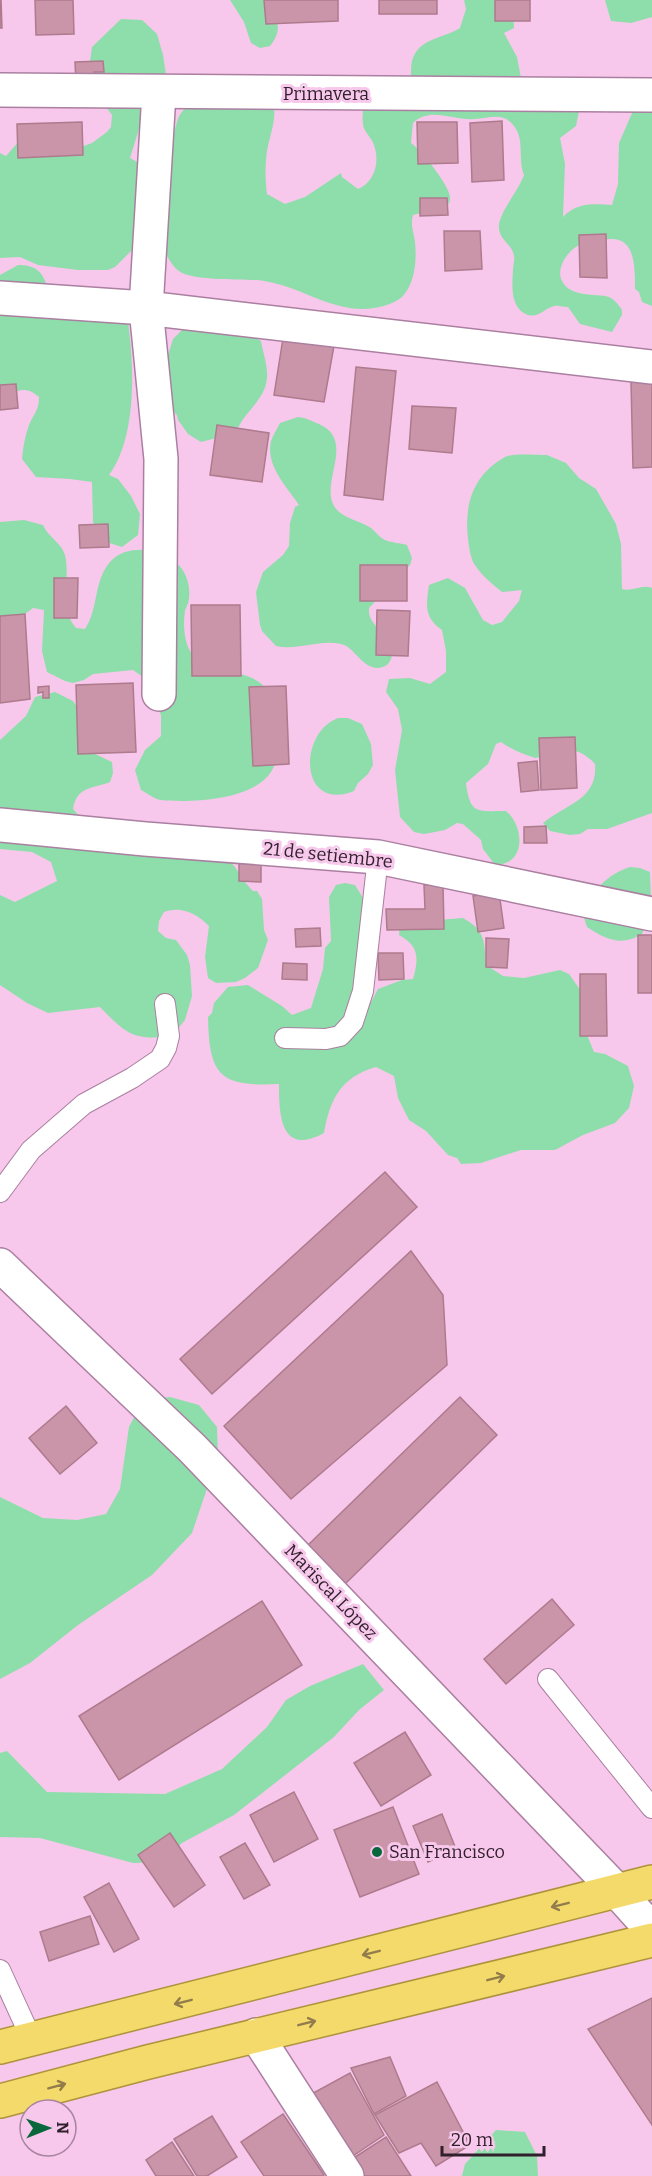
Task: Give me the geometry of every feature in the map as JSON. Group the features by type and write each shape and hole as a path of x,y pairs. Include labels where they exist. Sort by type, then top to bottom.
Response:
{"highway":[{"path":"0,2047 652,1882"},
{"path":"0,2102 256,2035 652,1940"}],"street":[{"name":"Primavera","path":"0,90 652,95"},
{"path":"159,93 146,308 161,459 159,694"},
{"path":"0,298 146,308 652,367"},
{"name":"21 de setiembre","path":"0,825 378,857 652,914"},
{"name":"Mariscal López","path":"0,1265 192,1448 652,1930"},
{"path":"256,2035 347,2176"}],"lane":[{"path":"285,1038 326,1039 340,1036 353,1022 363,991 378,857"},
{"path":"0,1192 31,1150 84,1104 132,1078 160,1059 166,1048 168,1036 165,1004"},
{"path":"548,1679 652,1808"},
{"path":"0,1970 32,2040"}],"green space":[{"path":"230,0 267,0 278,23 277,34 270,46 260,48 251,43 244,22"},
{"path":"464,0 513,0 514,28 504,33 517,57 521,78 580,106 576,126 560,138 565,164 563,217 580,206 612,205 618,184 619,143 636,104 652,99 652,306 642,302 639,292 635,289 631,252 626,245 612,239 577,246 564,259 560,276 571,290 609,297 616,302 622,310 622,315 612,332 580,324 568,307 554,306 532,316 522,312 513,296 513,252 500,234 499,224 503,212 524,175 516,129 512,123 497,117 467,119 427,115 413,123 411,143 441,178 450,200 446,207 413,215 412,226 416,249 414,271 406,292 394,302 373,308 350,308 277,284 255,280 196,277 174,267 164,248 169,169 178,119 190,104 272,96 274,118 266,157 267,194 285,204 305,197 341,173 342,177 358,189 369,182 376,165 374,145 363,127 365,101 410,81 412,61 416,51 427,42 460,28 466,9"},
{"path":"605,0 652,0 652,17 631,23 611,21"},
{"path":"121,19 142,20 157,34 166,75 139,129 130,158 139,163 133,249 115,267 108,270 78,270 38,265 20,257 0,258 0,153 6,156 20,140 81,147 92,143 107,132 111,127 112,115 106,107 89,68 92,47"},
{"path":"18,265 29,266 37,270 43,276 47,286 126,309 132,371 130,417 119,458 109,475 118,479 131,496 140,514 138,535 122,547 103,541 93,522 92,482 36,477 22,459 26,433 37,409 39,397 28,391 10,393 0,389 0,275"},
{"path":"187,325 252,336 261,341 267,369 266,384 262,395 237,429 226,435 201,442 188,434 171,409 165,365 173,339"},
{"path":"298,417 319,424 329,431 335,440 331,494 336,509 344,516 371,528 385,540 407,545 412,558 410,565 369,608 370,617 391,649 390,661 383,667 368,665 341,644 276,646 262,631 256,592 263,572 283,555 289,546 290,523 295,507 299,505 274,467 271,459 271,441 280,423"},
{"path":"547,455 566,463 579,478 596,489 616,524 621,544 622,589 652,588 652,813 607,829 588,829 580,834 570,835 550,831 543,823 586,793 595,776 595,764 587,757 573,751 535,758 501,742 496,744 488,764 466,783 473,806 482,811 506,811 517,826 519,844 517,852 512,859 495,865 483,849 481,840 463,824 457,823 445,830 424,834 414,832 400,817 395,770 402,730 398,709 386,692 389,679 410,678 430,684 446,672 446,651 442,630 429,616 427,599 429,585 448,578 465,588 483,620 492,625 502,622 519,601 522,590 502,592 482,574 473,562 467,526 470,502 485,472 505,457"},
{"path":"24,520 43,525 63,550 66,564 66,602 76,628 85,629 101,578 110,562 118,555 132,550 156,552 172,559 184,571 189,588 189,600 185,611 184,626 190,651 206,665 252,678 268,692 277,754 271,772 262,781 251,789 221,798 174,801 153,797 141,790 135,770 145,750 161,736 161,715 143,677 133,670 93,674 73,683 47,672 42,651 44,610 33,608 0,642 0,522"},
{"path":"55,692 73,701 85,719 93,753 112,762 113,773 110,782 82,792 73,809 93,831 226,858 249,887 257,891 262,899 264,930 268,940 258,968 236,982 216,983 208,978 205,957 209,926 199,917 182,910 164,912 159,921 158,931 166,938 176,940 187,955 192,996 185,1020 172,1036 139,1036 117,1024 100,1007 48,1013 27,1003 0,985 0,895 15,902 57,881 51,862 32,852 0,849 0,740 26,716 35,697"},
{"path":"338,718 348,718 362,724 371,744 373,765 354,791 336,795 323,791 314,782 310,768 311,753 316,739 325,726"},
{"path":"630,867 650,872 652,927 644,929 642,934 634,938 613,940 587,927 582,911 591,896 607,879"},
{"path":"345,883 355,885 363,898 377,912 351,999 368,1008 378,989 402,980 413,979 416,953 406,939 399,935 400,923 463,918 480,932 485,949 486,965 503,976 524,978 560,970 569,974 581,991 585,1030 594,1052 605,1054 628,1066 634,1086 629,1108 615,1123 583,1135 555,1150 521,1150 481,1163 461,1164 457,1158 448,1155 426,1131 409,1120 398,1098 394,1076 376,1067 354,1077 339,1091 330,1110 324,1133 309,1139 298,1140 290,1136 282,1119 279,1084 243,1083 231,1080 215,1065 211,1053 208,1017 212,1013 214,1003 228,987 248,985 282,1006 292,1015 311,1008 323,969 325,948 331,941 329,897 336,885"},
{"path":"170,1397 199,1405 217,1427 218,1456 192,1533 152,1575 78,1625 30,1663 0,1679 0,1497 43,1518 77,1520 106,1514 120,1489 129,1427 143,1400"},
{"path":"363,1664 384,1690 359,1710 334,1737 234,1815 182,1843 160,1862 133,1863 40,1838 0,1837 0,1753 7,1751 47,1792 165,1794 222,1769 267,1727 286,1700 310,1686"},
{"path":"496,2130 525,2132 537,2156 538,2176 462,2176 465,2164"}],"building":[{"path":"1,0 2,28 0,28"},
{"path":"35,0 73,0 74,34 36,35"},
{"path":"264,0 338,0 338,21 266,24"},
{"path":"379,0 437,0 437,14 379,14"},
{"path":"495,0 530,0 530,21 495,21"},
{"path":"103,61 104,72 94,72 93,83 76,84 75,62"},
{"path":"502,121 504,180 472,182 470,123"},
{"path":"82,122 83,155 18,158 17,124"},
{"path":"417,122 457,122 458,163 418,164"},
{"path":"420,198 447,198 448,215 420,216"},
{"path":"444,231 480,231 482,269 445,271"},
{"path":"606,234 607,278 580,277 579,235"},
{"path":"284,332 335,340 324,402 274,395"},
{"path":"356,367 396,371 383,500 344,495"},
{"path":"631,382 652,382 652,467 633,468"},
{"path":"16,384 18,408 0,410 0,385"},
{"path":"412,406 456,408 452,453 409,449"},
{"path":"217,425 269,433 262,482 210,475"},
{"path":"108,524 109,547 80,548 79,525"},
{"path":"360,565 407,565 407,601 360,601"},
{"path":"54,578 78,578 77,618 54,618"},
{"path":"191,605 240,605 241,676 192,676"},
{"path":"377,610 410,611 408,656 376,655"},
{"path":"25,614 30,699 0,703 0,616"},
{"path":"133,683 136,752 78,754 76,685"},
{"path":"49,686 49,698 43,698 43,692 38,693 38,687"},
{"path":"286,686 289,764 253,766 249,687"},
{"path":"575,737 577,788 541,790 539,738"},
{"path":"537,761 539,790 521,792 518,763"},
{"path":"546,826 547,843 524,843 524,827"},
{"path":"239,860 261,861 261,882 239,881"},
{"path":"443,884 444,929 387,930 386,909 425,909 424,885"},
{"path":"499,892 504,928 478,932 473,896"},
{"path":"320,928 321,946 296,947 295,929"},
{"path":"638,935 652,935 652,993 638,993"},
{"path":"486,938 509,939 507,968 486,967"},
{"path":"378,953 403,953 404,979 379,980"},
{"path":"283,963 307,964 307,980 282,979"},
{"path":"580,974 606,974 607,1036 580,1036"},
{"path":"385,1172 417,1207 212,1394 180,1359"},
{"path":"411,1251 443,1295 447,1365 291,1499 224,1426"},
{"path":"460,1397 497,1435 343,1586 305,1548"},
{"path":"66,1406 97,1443 60,1474 29,1438"},
{"path":"552,1599 574,1625 506,1684 484,1659"},
{"path":"262,1601 302,1665 119,1780 79,1716"},
{"path":"405,1732 431,1775 381,1806 354,1763"},
{"path":"294,1792 318,1839 274,1862 250,1815"},
{"name":"San Francisco","path":"393,1807 419,1874 360,1897 334,1830"},
{"path":"442,1814 456,1849 428,1862 413,1826"},
{"path":"170,1833 205,1885 174,1907 138,1855"},
{"path":"245,1843 270,1885 244,1899 220,1857"},
{"path":"109,1883 139,1939 114,1952 84,1897"},
{"path":"90,1916 99,1944 49,1961 40,1932"},
{"path":"652,1998 652,2125 588,2029"},
{"path":"390,2057 406,2096 374,2114 351,2068"},
{"path":"350,2073 384,2135 347,2160 306,2097"},
{"path":"437,2082 470,2145 436,2166 421,2143 399,2153 375,2115"},
{"path":"283,2114 323,2176 264,2176 241,2142"},
{"path":"212,2116 237,2157 207,2176 197,2176 174,2139"},
{"path":"386,2137 411,2176 359,2176 349,2161"},
{"path":"172,2142 194,2176 156,2176 146,2160"}],"place":[{"name":"San Francisco","path":"377,1852"}]}
